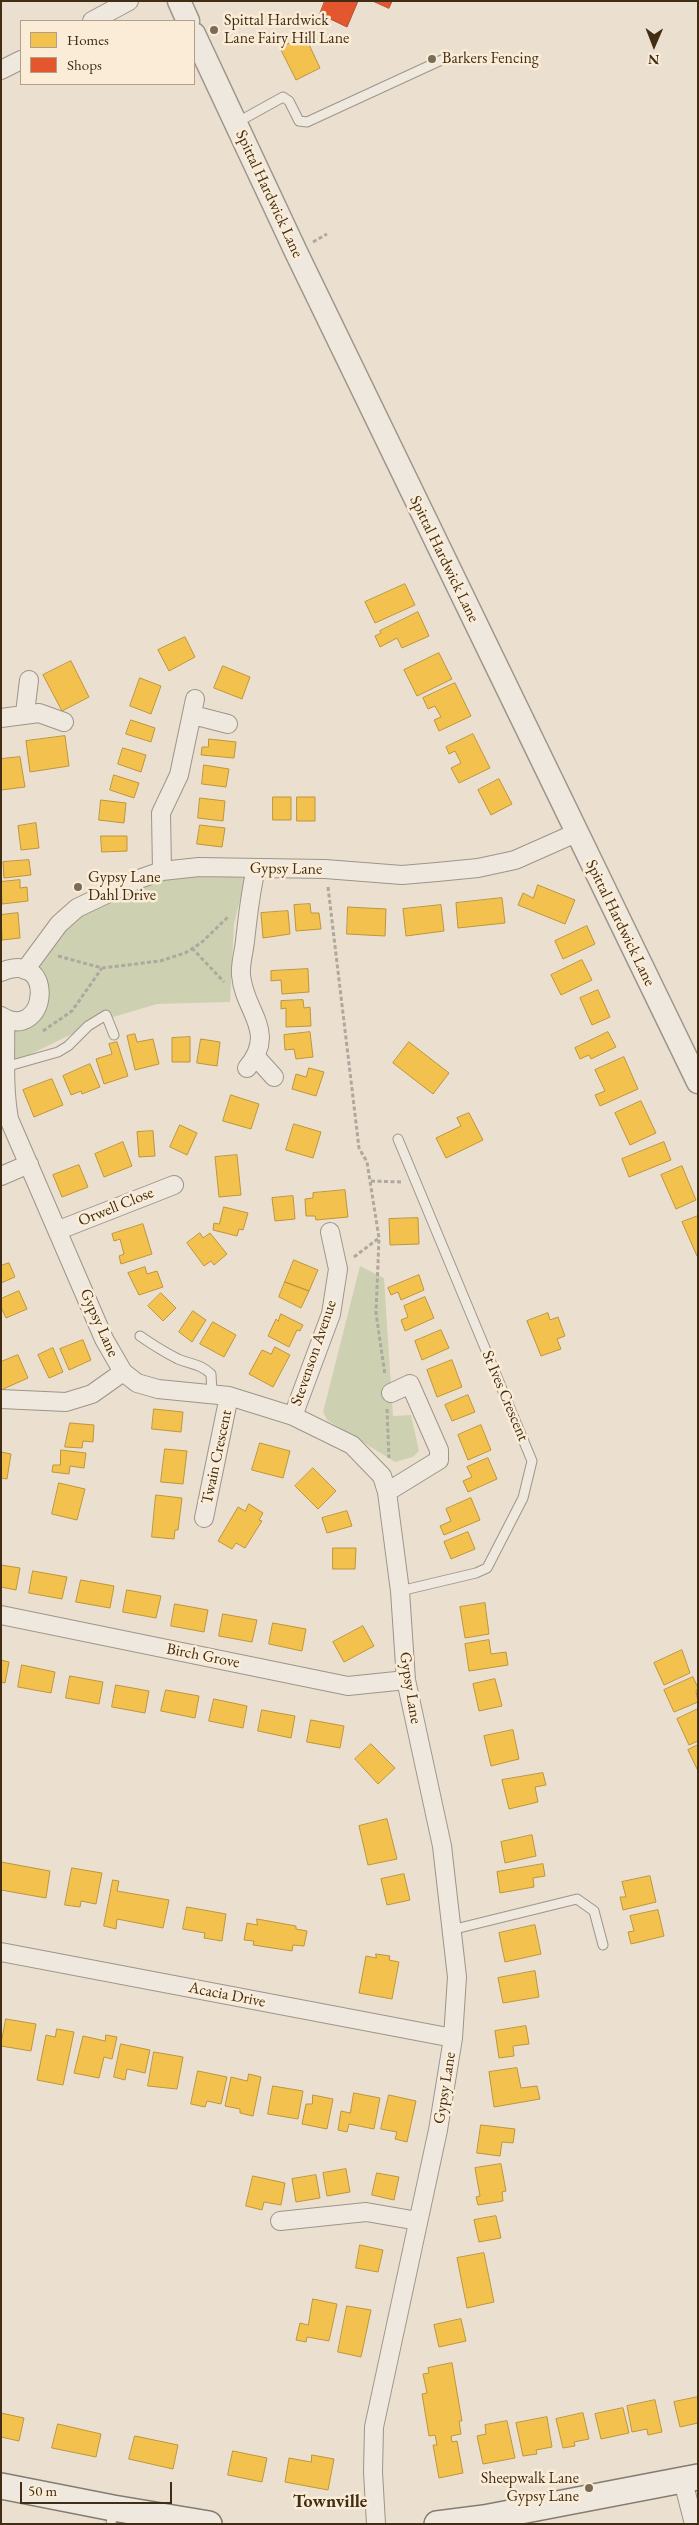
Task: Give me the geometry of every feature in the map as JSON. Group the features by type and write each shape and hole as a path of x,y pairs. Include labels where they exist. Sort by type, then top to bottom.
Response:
{"main road":[{"path":"437,2524 484,2518 691,2479"},
{"path":"1,2486 112,2516 209,2524"}],"street":[{"path":"94,20 129,1"},
{"path":"178,1 188,20"},
{"name":"Spittal Hardwick Lane","path":"195,36 576,833 698,1082"},
{"path":"1,70 20,60"},
{"path":"25,713 28,680"},
{"path":"162,871 161,813 178,774 194,707 228,724"},
{"path":"1,718 25,713 39,713 64,722"},
{"name":"Gypsy Lane","path":"376,2524 373,2472 374,2427 438,2130 453,2038 457,1978 442,1846 406,1680 400,1591 384,1484 352,1445 293,1416 230,1396 158,1389 137,1382 123,1372 104,1339 59,1230 9,1119 4,1093 4,1067 10,1044 24,1018 36,1010 41,998 39,984 26,970 59,924 77,908 136,880 162,871 199,867 325,869 402,876 478,868 515,860 576,833"},
{"path":"256,868 248,906 241,974 243,986 260,1028 260,1041 251,1063 274,1078"},
{"path":"1,972 17,968 26,970"},
{"path":"3,1017 24,1018"},
{"name":"Gypsy Lane","path":"3,1017 10,1044"},
{"path":"1,1176 28,1164"},
{"name":"Orwell Close","path":"59,1230 174,1185"},
{"name":"Stevenson Avenue","path":"293,1416 331,1314 338,1269 330,1232"},
{"path":"1,1399 66,1402 92,1394 123,1372"},
{"path":"384,1484 439,1460 439,1450 410,1384 388,1393"},
{"name":"Twain Crescent","path":"204,1518 230,1396"},
{"name":"Birch Grove","path":"1,1615 348,1686 406,1680"},
{"name":"Acacia Drive","path":"1,1952 453,2038"},
{"path":"280,2221 366,2212 418,2221"},
{"path":"691,2479 694,2524"}],"lane":[{"path":"236,124 283,97 289,101 299,121 307,122 446,58"},
{"path":"4,1067 58,1052 68,1046 88,1026 106,1015 114,1035"},
{"name":"St Ives Crescent","path":"398,1139 532,1461 523,1498 497,1553 487,1568 476,1573 400,1591"},
{"path":"140,1336 160,1350 182,1360 201,1365 211,1374 212,1394"},
{"path":"451,1930 577,1899 594,1910 603,1945"}],"path":[{"path":"325,869 359,1148 367,1162 379,1238 376,1313 388,1393 389,1450 388,1468 384,1484"},
{"path":"40,951 102,968 160,961 201,943 232,914 248,906"},
{"path":"192,948 221,981 243,986"},
{"path":"10,1044 36,1034 72,1011 102,968"},
{"path":"371,1181 417,1182"},
{"path":"338,1269 379,1238"}],"green space":[{"path":"248,868 234,924 230,1002 157,1004 97,1022 4,1067 2,1038 31,1015 31,974 59,924 136,880"},
{"path":"360,1266 384,1278 393,1416 411,1415 419,1451 413,1457 395,1462 327,1420 323,1412"}],"building: Homes":[{"path":"305,36 320,68 296,80 280,48"},
{"path":"405,584 415,605 375,623 365,602"},
{"path":"418,612 429,636 402,648 397,638 380,647 375,636 381,633 380,631"},
{"path":"185,637 195,657 169,671 158,650"},
{"path":"439,653 452,679 417,696 404,670"},
{"path":"71,661 89,697 62,711 43,675"},
{"path":"223,666 250,677 242,699 214,688"},
{"path":"140,678 161,686 151,714 130,706"},
{"path":"455,683 471,716 439,731 434,720 441,717 435,706 428,709 423,698"},
{"path":"131,720 155,728 151,742 126,734"},
{"path":"473,734 490,768 459,783 451,768 461,763 455,751 449,754 446,747"},
{"path":"65,736 69,766 30,772 26,741"},
{"path":"209,739 236,742 234,758 201,755 202,747 208,747"},
{"path":"123,748 146,755 141,772 118,764"},
{"path":"20,757 25,787 1,790 1,759"},
{"path":"204,765 229,769 226,787 202,784"},
{"path":"114,775 139,783 134,798 110,790"},
{"path":"499,779 512,804 491,815 478,790"},
{"path":"273,797 291,797 291,820 273,820"},
{"path":"297,797 315,797 315,821 297,821"},
{"path":"200,798 225,801 223,821 198,818"},
{"path":"101,800 126,803 124,823 99,820"},
{"path":"36,823 39,848 21,850 18,826"},
{"path":"200,825 225,828 222,847 197,844"},
{"path":"101,836 127,836 127,851 102,852"},
{"path":"29,860 31,875 4,878 3,862"},
{"path":"20,880 20,888 27,887 28,901 2,904 1,882"},
{"path":"538,885 575,900 565,924 518,905 523,893 533,898"},
{"path":"502,898 505,923 458,928 456,903"},
{"path":"310,904 311,913 319,913 321,929 296,931 294,905"},
{"path":"441,905 444,931 406,936 403,909"},
{"path":"348,907 386,909 385,936 347,934"},
{"path":"288,911 290,934 263,938 261,913"},
{"path":"18,913 20,938 2,940 1,915"},
{"path":"587,926 595,944 563,959 555,941"},
{"path":"582,960 592,980 561,995 551,975"},
{"path":"308,969 309,992 282,994 281,980 271,981 271,971"},
{"path":"598,990 610,1017 592,1025 580,998"},
{"path":"303,1000 304,1008 310,1007 311,1026 286,1027 286,1008 281,1009 281,1001"},
{"path":"310,1032 313,1057 296,1059 294,1049 285,1050 284,1035"},
{"path":"608,1032 616,1047 591,1059 589,1055 580,1059 575,1048"},
{"path":"135,1034 137,1042 153,1039 159,1064 135,1070 127,1036"},
{"path":"190,1037 190,1062 172,1062 172,1038"},
{"path":"201,1039 220,1042 217,1066 197,1063"},
{"path":"117,1042 128,1076 104,1084 96,1059 112,1054 109,1044"},
{"path":"409,1042 449,1073 433,1094 393,1063"},
{"path":"624,1057 638,1089 600,1106 595,1095 605,1091 595,1070"},
{"path":"90,1064 100,1087 82,1094 81,1091 71,1095 63,1076"},
{"path":"309,1068 324,1072 316,1096 292,1089 296,1074 306,1077"},
{"path":"52,1079 63,1105 34,1117 23,1090"},
{"path":"231,1095 259,1104 251,1129 223,1121"},
{"path":"641,1101 656,1133 630,1145 615,1113"},
{"path":"469,1113 483,1140 446,1158 436,1138 461,1126 457,1118"},
{"path":"294,1124 321,1132 313,1158 286,1150"},
{"path":"180,1125 197,1133 187,1155 170,1147"},
{"path":"153,1131 155,1156 139,1157 137,1132"},
{"path":"123,1142 132,1166 104,1177 95,1154"},
{"path":"664,1142 671,1160 629,1177 622,1159"},
{"path":"237,1155 241,1195 219,1197 215,1157"},
{"path":"79,1165 88,1187 62,1197 53,1175"},
{"path":"682,1166 696,1200 676,1209 661,1175"},
{"path":"345,1190 348,1217 316,1220 315,1216 306,1216 305,1199 313,1198 313,1193"},
{"path":"293,1196 295,1219 275,1221 272,1198"},
{"path":"224,1207 248,1213 243,1230 239,1229 237,1236 213,1230 214,1223 219,1224"},
{"path":"698,1216 698,1256 697,1256 682,1222"},
{"path":"418,1218 419,1244 390,1245 389,1219"},
{"path":"143,1224 152,1254 121,1264 119,1256 124,1254 120,1239 114,1241 112,1234"},
{"path":"200,1233 203,1238 210,1233 227,1254 214,1265 211,1261 204,1266 187,1243"},
{"path":"294,1260 318,1270 309,1291 285,1282"},
{"path":"9,1263 15,1277 1,1283 1,1266"},
{"path":"145,1267 147,1274 157,1271 163,1287 139,1295 128,1273"},
{"path":"419,1275 424,1290 401,1300 398,1292 391,1295 388,1288"},
{"path":"285,1282 309,1291 301,1308 279,1297"},
{"path":"19,1291 27,1309 6,1318 1,1307 1,1299"},
{"path":"161,1293 176,1308 163,1321 148,1306"},
{"path":"425,1297 434,1318 405,1331 401,1320 408,1317 404,1306"},
{"path":"193,1311 206,1320 192,1342 179,1332"},
{"path":"548,1313 550,1320 558,1317 565,1336 557,1339 561,1349 541,1356 527,1321"},
{"path":"281,1314 303,1325 300,1331 297,1330 289,1347 268,1336 276,1319 278,1321"},
{"path":"213,1322 236,1335 224,1357 200,1344"},
{"path":"441,1330 449,1348 422,1360 415,1341"},
{"path":"83,1340 91,1360 69,1370 60,1349"},
{"path":"275,1347 290,1355 273,1387 249,1374 262,1350 271,1354"},
{"path":"53,1348 63,1372 49,1378 38,1355"},
{"path":"18,1355 28,1378 1,1390 1,1362"},
{"path":"452,1360 462,1387 437,1397 427,1370"},
{"path":"468,1395 475,1412 452,1421 445,1405"},
{"path":"154,1409 183,1412 181,1432 152,1429"},
{"path":"70,1423 94,1425 93,1442 83,1441 82,1448 65,1447"},
{"path":"481,1425 491,1450 468,1460 458,1435"},
{"path":"260,1443 290,1451 283,1478 252,1470"},
{"path":"165,1449 187,1451 183,1484 161,1482"},
{"path":"61,1450 86,1453 84,1468 70,1466 69,1474 52,1472 53,1465 60,1465"},
{"path":"1,1452 11,1454 7,1479 1,1478"},
{"path":"488,1458 497,1479 468,1492 463,1481 472,1477 467,1467"},
{"path":"313,1468 336,1491 318,1509 295,1486"},
{"path":"59,1483 85,1489 77,1520 52,1514"},
{"path":"156,1495 182,1498 178,1530 175,1530 174,1539 152,1537"},
{"path":"471,1498 480,1520 444,1535 440,1526 451,1521 446,1509"},
{"path":"249,1504 263,1513 259,1520 262,1521 245,1548 236,1543 232,1549 218,1541 238,1507 245,1511"},
{"path":"347,1511 352,1526 327,1533 322,1518"},
{"path":"468,1532 475,1549 451,1559 444,1542"},
{"path":"333,1548 356,1548 355,1569 333,1569"},
{"path":"1,1565 20,1568 16,1590 1,1587"},
{"path":"33,1571 67,1577 62,1599 29,1593"},
{"path":"81,1580 114,1586 110,1608 76,1602"},
{"path":"127,1590 161,1596 156,1618 123,1612"},
{"path":"485,1603 489,1634 465,1638 460,1607"},
{"path":"175,1604 208,1610 204,1632 171,1626"},
{"path":"223,1614 257,1620 252,1642 219,1636"},
{"path":"273,1623 306,1629 302,1651 269,1644"},
{"path":"363,1626 374,1646 344,1662 333,1642"},
{"path":"489,1640 491,1654 506,1652 508,1665 469,1671 465,1644"},
{"path":"682,1650 690,1673 664,1685 654,1663"},
{"path":"1,1660 9,1662 5,1683 1,1682"},
{"path":"22,1665 55,1672 51,1693 18,1687"},
{"path":"70,1676 103,1682 99,1704 66,1698"},
{"path":"693,1677 698,1688 696,1691 698,1702 674,1712 664,1690"},
{"path":"495,1679 502,1706 479,1711 473,1684"},
{"path":"116,1685 149,1691 145,1713 112,1707"},
{"path":"166,1690 199,1696 195,1718 161,1711"},
{"path":"214,1699 247,1706 243,1728 209,1721"},
{"path":"698,1709 698,1741 689,1745 677,1719"},
{"path":"262,1710 295,1716 291,1738 258,1731"},
{"path":"311,1720 344,1726 340,1748 307,1742"},
{"path":"513,1730 519,1759 491,1766 484,1736"},
{"path":"371,1744 395,1768 378,1784 355,1759"},
{"path":"698,1745 698,1771 688,1750"},
{"path":"543,1773 546,1785 535,1787 538,1802 509,1809 502,1780"},
{"path":"387,1819 397,1859 368,1865 359,1826"},
{"path":"532,1835 536,1856 505,1863 501,1842"},
{"path":"1,1862 50,1871 46,1898 1,1890"},
{"path":"543,1864 545,1876 533,1878 534,1887 500,1893 497,1872"},
{"path":"72,1868 102,1873 96,1904 81,1901 80,1907 65,1905"},
{"path":"404,1874 410,1900 387,1905 381,1879"},
{"path":"650,1876 656,1902 623,1910 620,1897 626,1897 622,1882"},
{"path":"113,1880 119,1881 117,1891 169,1900 163,1928 117,1919 116,1929 104,1926"},
{"path":"187,1907 226,1914 222,1941 204,1938 205,1933 183,1929"},
{"path":"658,1910 664,1936 631,1944 628,1932 634,1931 630,1916"},
{"path":"257,1919 296,1926 296,1929 307,1931 304,1946 293,1945 292,1951 253,1945 254,1941 244,1940 247,1923 257,1925"},
{"path":"535,1925 541,1954 505,1962 499,1933"},
{"path":"376,1954 390,1956 389,1960 399,1962 392,1999 359,1993 366,1956 376,1958"},
{"path":"535,1971 539,1997 503,2003 498,1978"},
{"path":"6,2019 36,2024 31,2051 1,2046"},
{"path":"526,2026 529,2044 513,2046 514,2056 499,2058 495,2031"},
{"path":"57,2029 74,2032 63,2085 37,2080 46,2035 55,2037"},
{"path":"106,2035 117,2037 112,2059 104,2057 99,2078 74,2073 83,2036 105,2041"},
{"path":"121,2044 150,2050 145,2073 127,2069 125,2080 114,2077"},
{"path":"154,2052 183,2057 177,2089 148,2086"},
{"path":"517,2068 521,2088 537,2086 540,2099 494,2107 489,2072"},
{"path":"198,2071 227,2077 221,2104 207,2101 205,2107 191,2104"},
{"path":"249,2074 261,2077 253,2116 240,2113 240,2109 225,2106 231,2077 247,2081"},
{"path":"273,2086 303,2091 298,2119 268,2114"},
{"path":"354,2093 380,2098 374,2129 349,2124 347,2132 338,2130 341,2111 350,2113"},
{"path":"313,2095 333,2099 327,2129 302,2124 306,2104 312,2104"},
{"path":"389,2095 416,2101 407,2142 395,2139 397,2132 381,2129"},
{"path":"481,2125 515,2129 513,2143 502,2142 500,2156 477,2153"},
{"path":"501,2164 506,2191 502,2192 503,2201 478,2205 476,2197 480,2196 475,2168"},
{"path":"346,2169 350,2192 327,2196 323,2173"},
{"path":"377,2173 399,2177 394,2200 372,2195"},
{"path":"316,2175 320,2198 296,2202 292,2179"},
{"path":"253,2176 285,2183 281,2205 264,2202 262,2210 246,2206"},
{"path":"496,2216 501,2238 479,2242 474,2220"},
{"path":"360,2245 383,2250 378,2272 356,2268"},
{"path":"484,2253 494,2302 467,2308 457,2258"},
{"path":"313,2299 337,2304 329,2341 307,2337 306,2342 296,2340 300,2323 308,2325"},
{"path":"347,2306 371,2310 361,2357 338,2352"},
{"path":"461,2319 466,2341 439,2347 434,2325"},
{"path":"452,2363 462,2421 459,2421 461,2434 451,2436 452,2442 457,2441 463,2473 439,2478 433,2445 437,2445 435,2435 429,2436 422,2394 427,2393 423,2374 429,2373 428,2368"},
{"path":"698,2397 698,2423 680,2427 674,2402"},
{"path":"655,2400 662,2432 648,2435 647,2429 632,2432 627,2406"},
{"path":"623,2408 629,2433 601,2439 595,2414"},
{"path":"1,2413 24,2418 19,2441 1,2437"},
{"path":"583,2413 589,2439 574,2442 575,2446 563,2448 556,2419"},
{"path":"547,2417 552,2447 536,2450 537,2454 523,2456 516,2423"},
{"path":"507,2421 515,2458 483,2464 477,2436 486,2434 485,2425"},
{"path":"58,2424 101,2434 96,2457 52,2448"},
{"path":"135,2436 178,2445 173,2469 129,2459"},
{"path":"233,2451 267,2458 262,2482 228,2475"},
{"path":"312,2455 334,2459 328,2490 285,2482 289,2458 311,2462"}],"building: Shops":[{"path":"325,1 358,1 347,27 320,14"},
{"path":"373,1 392,1 389,8"}],"place":[{"name":"Spittal Hardwick Lane Fairy Hill Lane","path":"214,30"},
{"name":"Barkers Fencing","path":"432,59"},
{"name":"Gypsy Lane Dahl Drive","path":"78,887"},
{"name":"Sheepwalk Lane Gypsy Lane","path":"589,2488"}],"district":[{"name":"Townville","path":"330,2502"}]}
